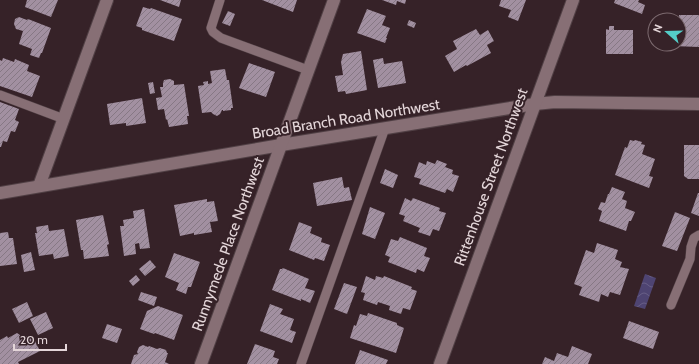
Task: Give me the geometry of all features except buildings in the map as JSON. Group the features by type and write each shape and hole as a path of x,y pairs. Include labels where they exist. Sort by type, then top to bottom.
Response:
{"street":[{"path":"39,186 107,0"},
{"name":"Runnymede Place Northwest","path":"201,364 334,0"},
{"name":"Rittenhouse Street Northwest","path":"440,364 573,0"},
{"name":"Broad Branch Road Northwest","path":"0,193 281,145 535,104 555,102 699,104"}],"lane":[{"path":"220,0 211,28 213,32 221,38 308,70"},
{"path":"0,95 64,119"},
{"path":"301,364 385,128"},
{"path":"671,306 690,259 691,247 694,238 699,235"}],"water":[{"path":"645,274 656,278 645,309 634,306"}]}
